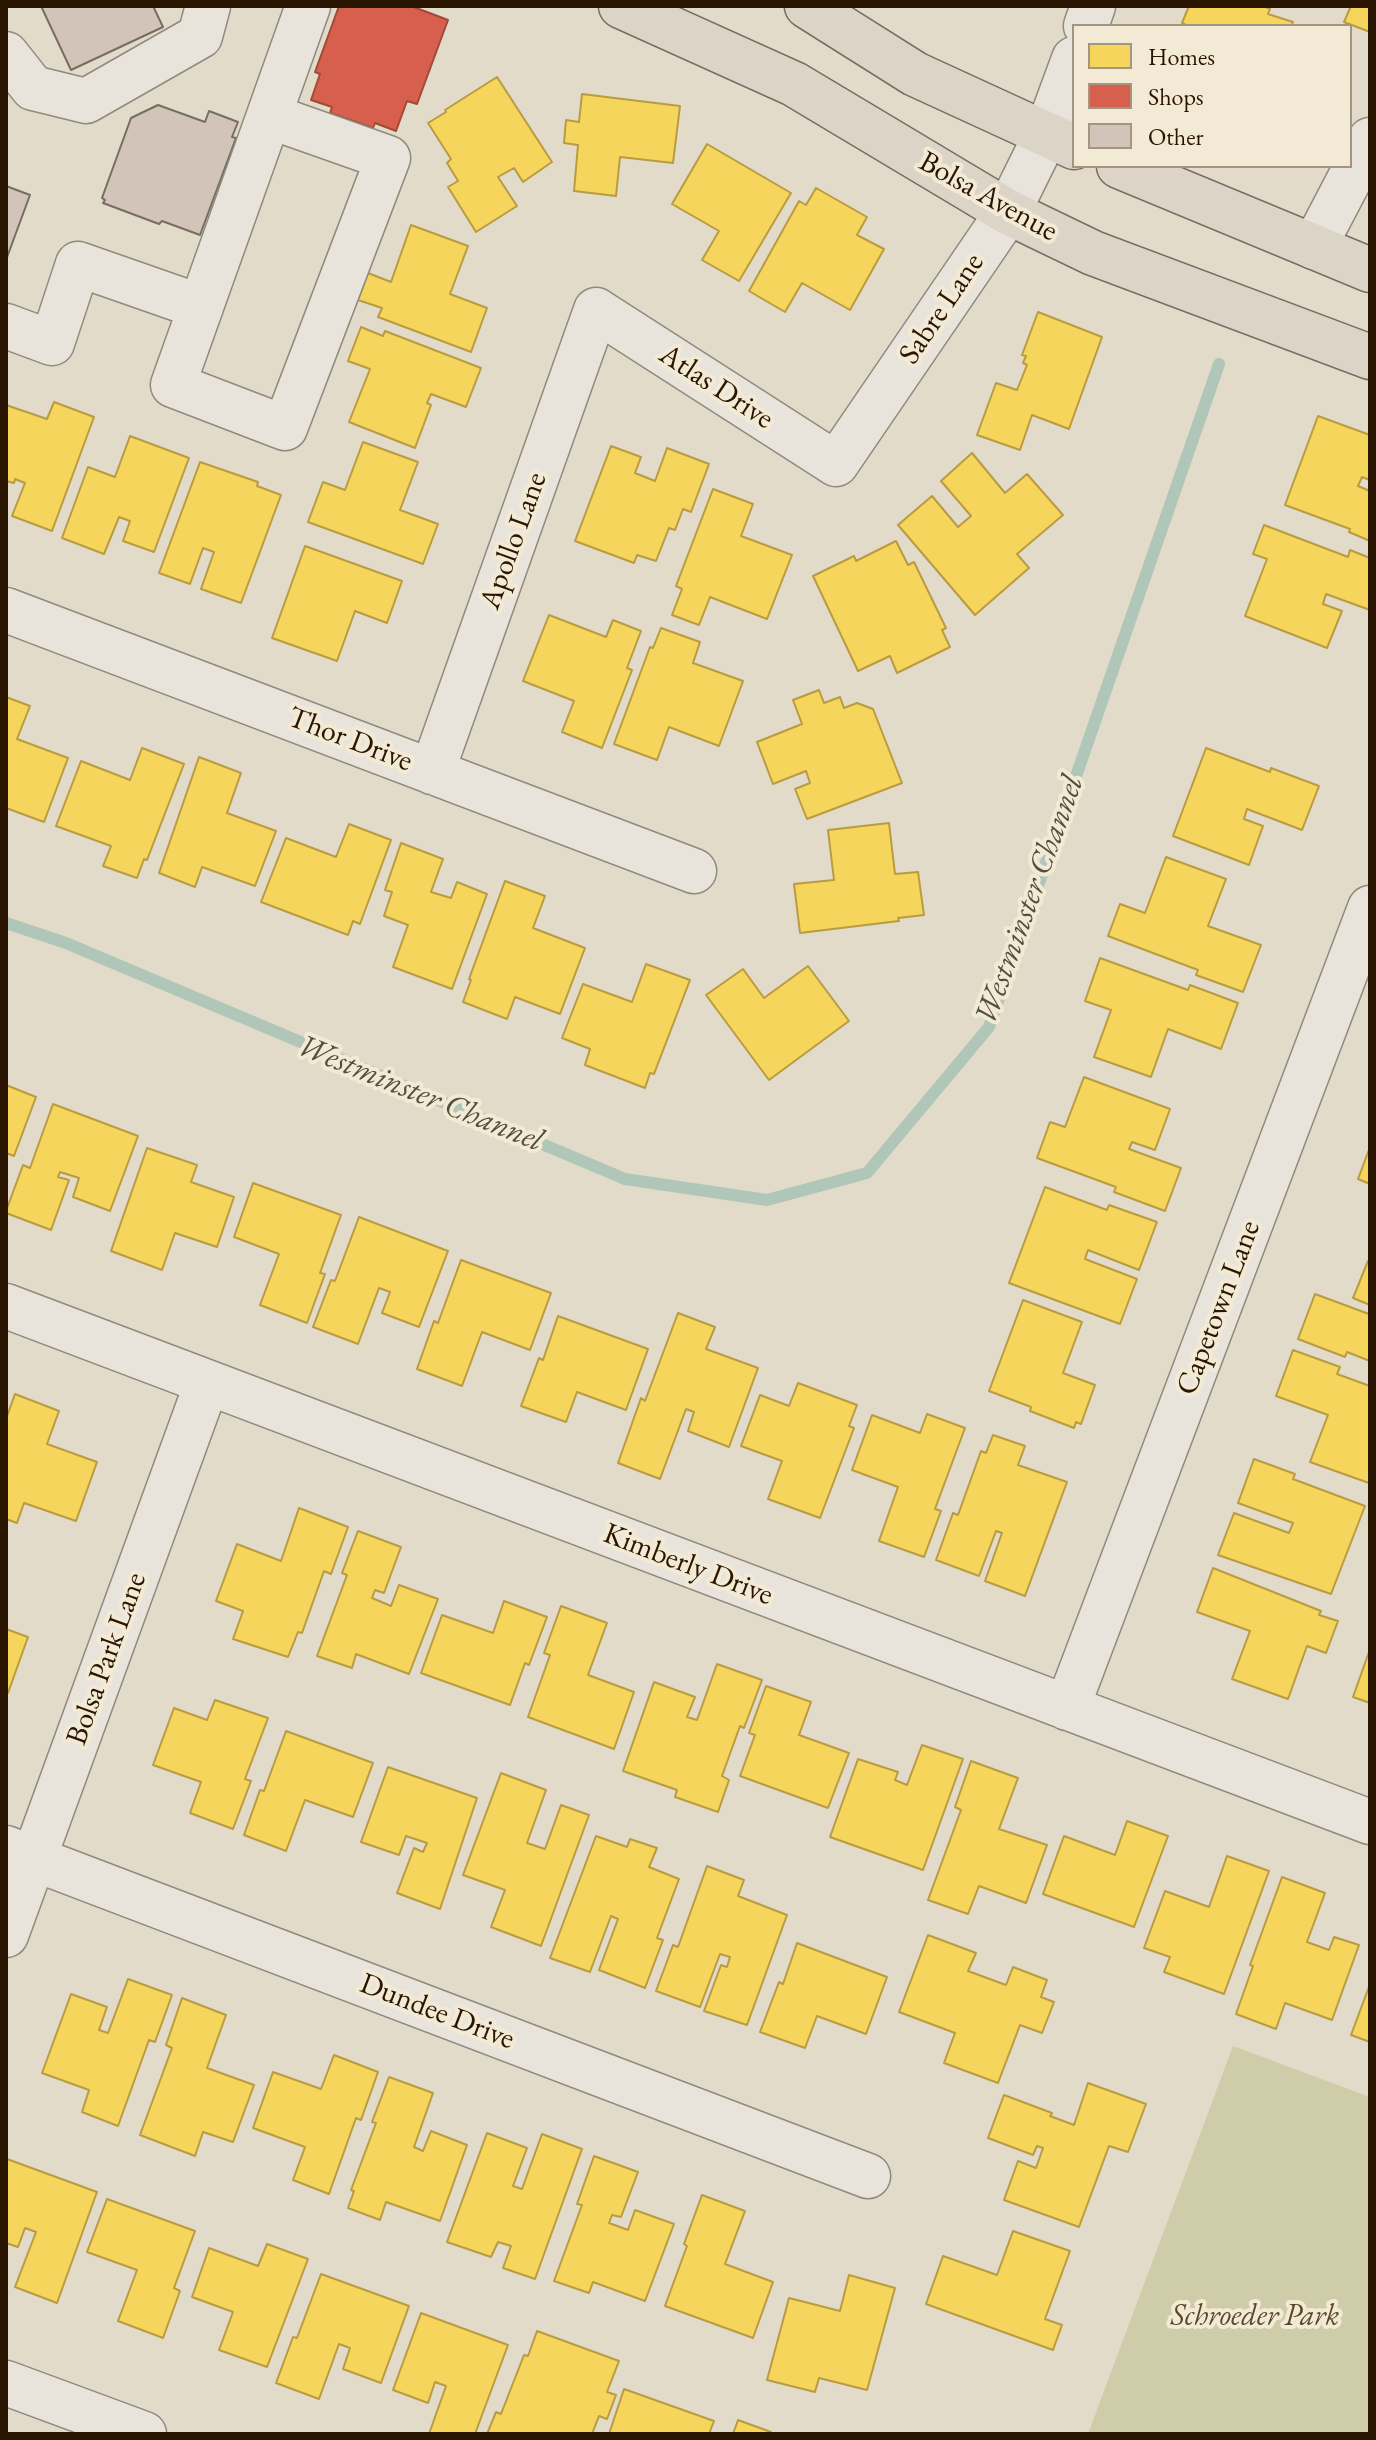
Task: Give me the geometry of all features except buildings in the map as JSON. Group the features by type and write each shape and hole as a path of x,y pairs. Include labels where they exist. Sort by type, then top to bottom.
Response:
{"main road":[{"name":"Bolsa Avenue","path":"621,6 794,84 1008,212 1093,253 1370,357"},
{"path":"807,6 915,74 1060,141"},
{"path":"1124,168 1370,270"}],"street":[{"path":"6,54 33,88 86,101 200,36 208,6"},
{"path":"269,116 388,158 285,428 173,385 308,6"},
{"name":"Sabre Lane","path":"836,464 1060,141 1072,71"},
{"path":"1314,247 1370,140"},
{"path":"6,326 52,343 78,264 201,307"},
{"name":"Atlas Drive","path":"596,310 836,464"},
{"name":"Apollo Lane","path":"432,772 596,310"},
{"name":"Thor Drive","path":"6,610 694,871"},
{"name":"Capetown Lane","path":"1067,1708 1370,908"},
{"name":"Kimberly Drive","path":"6,1306 1370,1822"},
{"name":"Bolsa Park Lane","path":"6,1935 20,1853 207,1383"},
{"name":"Dundee Drive","path":"20,1853 868,2176"},
{"path":"6,2383 144,2434"}],"green space":[{"name":"Schroeder Park","path":"1233,2046 1370,2097 1370,2434 1088,2434"}],"waterway":[{"name":"Westminster Channel","path":"6,923 66,943 625,1179 767,1200 867,1173 989,1027 1219,364"}]}
